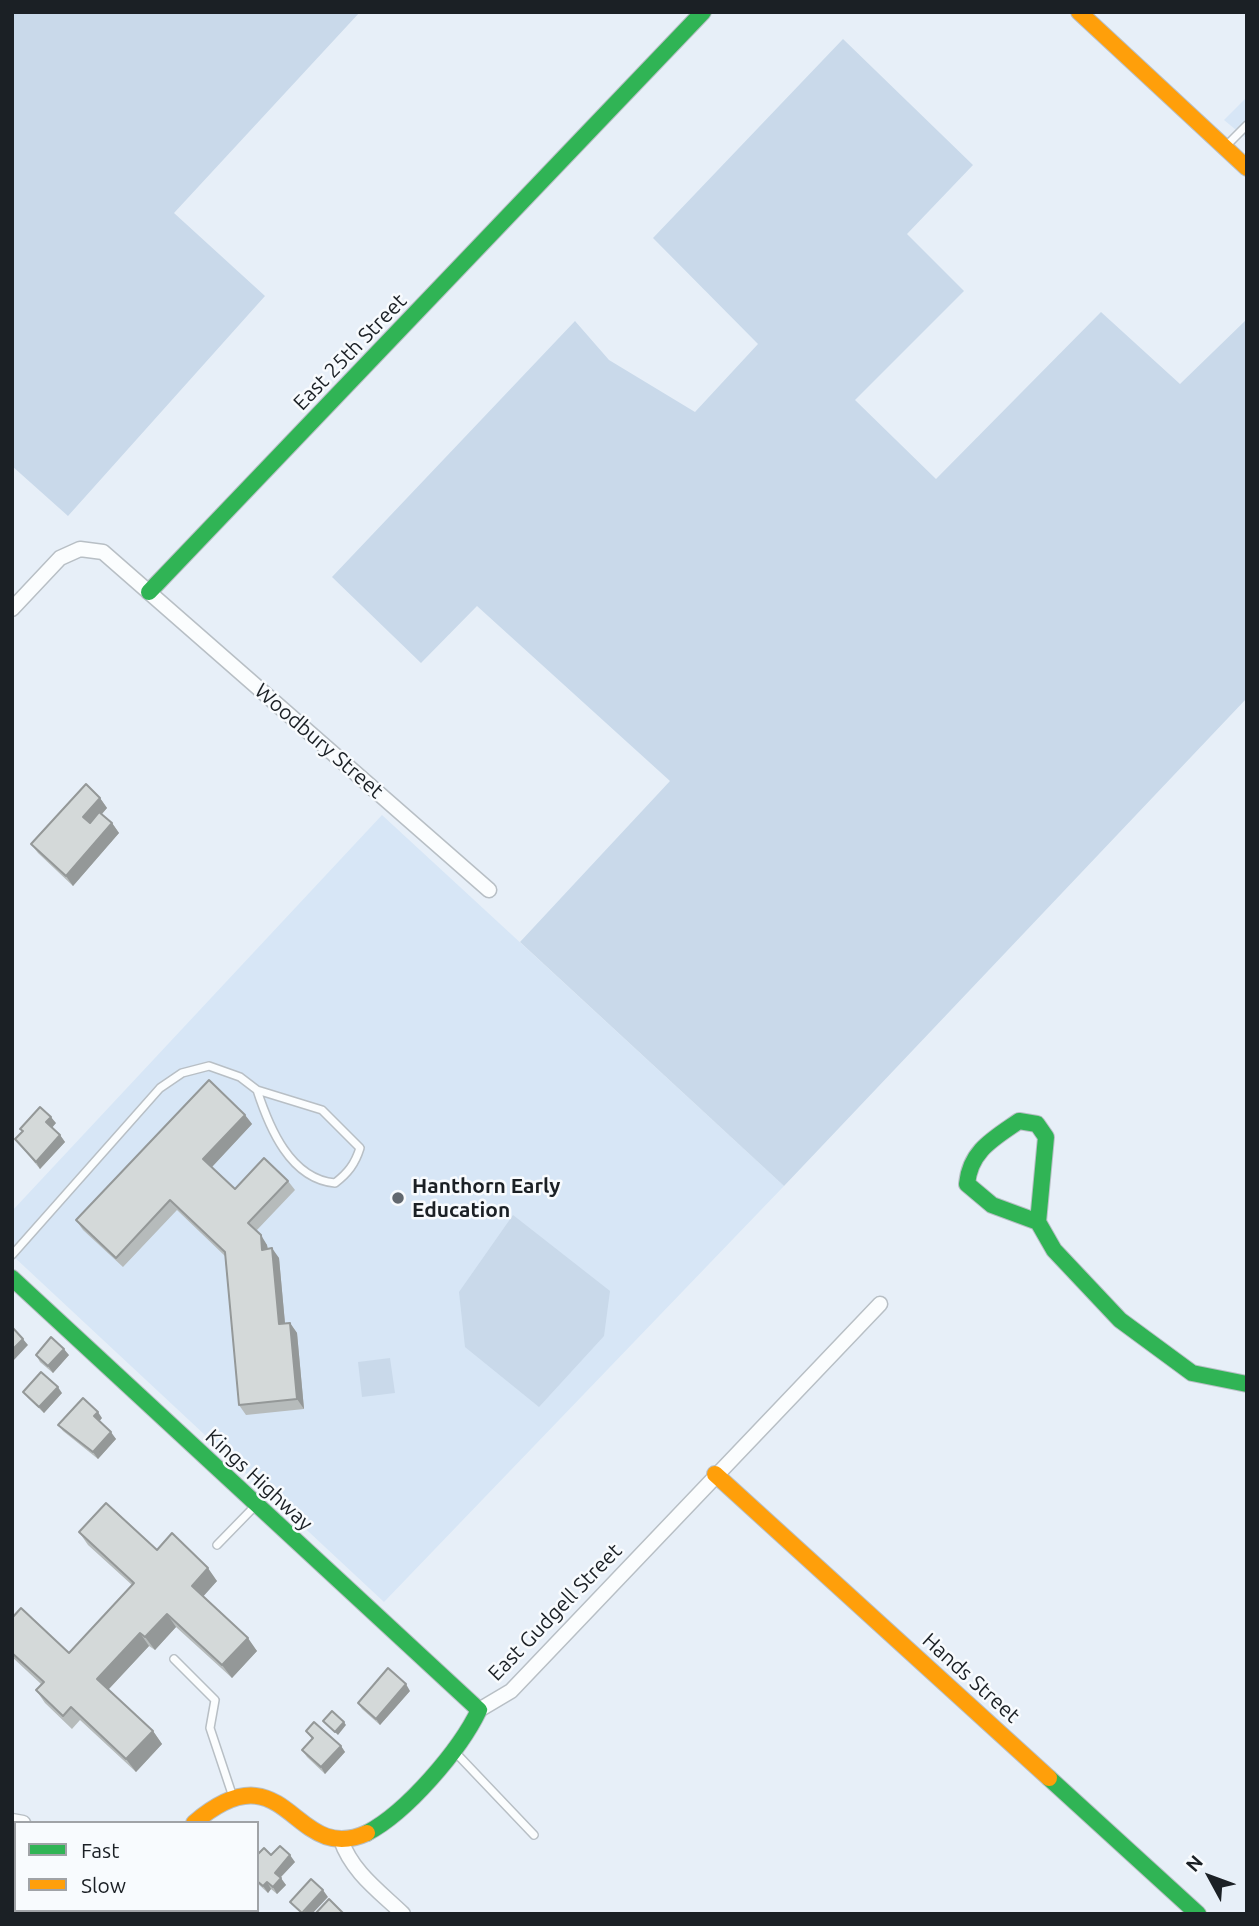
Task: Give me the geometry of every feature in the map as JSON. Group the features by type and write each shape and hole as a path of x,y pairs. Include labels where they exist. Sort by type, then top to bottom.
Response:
{"street":[{"name":"East 25th Street","path":"149,592 703,12"},
{"path":"1079,12 1247,168"},
{"path":"12,609 60,558 80,549 103,552 149,592"},
{"name":"Woodbury Street","path":"149,592 489,890"},
{"path":"1038,1222 992,1205 967,1184 969,1164 991,1140 1019,1121 1037,1124 1046,1138 1038,1222 1054,1250 1120,1320 1192,1373 1247,1384"},
{"name":"Kings Highway","path":"12,1278 479,1710"},
{"name":"East Gudgell Street","path":"341,1840 357,1838 380,1825 468,1732 479,1710 511,1690 880,1304"},
{"name":"Hands Street","path":"715,1474 1198,1914"},
{"path":"196,1821 212,1806 233,1795 252,1793 279,1803 322,1836 341,1840 347,1858 357,1871 403,1914"}],"lane":[{"path":"1224,148 1247,125"},
{"path":"12,1255 160,1088 183,1073 209,1066 240,1077 257,1090 323,1110 360,1148 355,1163 346,1174 335,1184 317,1182 277,1143 257,1090"},
{"path":"217,1545 256,1506"},
{"path":"173,1659 215,1700 210,1728 233,1795"},
{"path":"452,1750 534,1835"}],"shaded area":[{"path":"12,12 360,12 174,213 265,296 68,516 12,466"},
{"path":"843,39 973,165 907,234 964,291 855,400 936,479 1101,312 1180,384 1247,319 1247,698 784,1186 520,942 670,781 477,606 421,663 332,577 575,321 609,360 695,412 758,344 653,238"},
{"path":"1247,97 1247,139 1224,120"},
{"name":"Hanthorn Early Education","path":"382,815 784,1186 384,1602 12,1255 12,1211"},
{"path":"513,1215 610,1291 604,1336 539,1407 465,1347 459,1292"},
{"path":"390,1358 395,1393 362,1397 358,1362"}],"building":[{"path":"86,784 100,798 83,817 90,823 99,812 112,823 66,876 31,844"},
{"path":"209,1080 245,1115 203,1159 235,1189 264,1158 288,1181 248,1223 261,1235 262,1250 272,1248 279,1324 290,1323 297,1399 239,1405 225,1252 170,1200 116,1258 76,1220"},
{"path":"40,1107 51,1117 46,1122 60,1135 36,1162 15,1139 23,1131 20,1129"},
{"path":"12,1327 23,1339 12,1350"},
{"path":"51,1337 64,1349 48,1366 36,1355"},
{"path":"41,1372 58,1387 39,1407 23,1392"},
{"path":"83,1398 98,1412 94,1416 111,1432 93,1452 58,1425"},
{"path":"106,1503 157,1550 172,1533 208,1568 192,1586 248,1638 222,1665 167,1614 145,1637 140,1633 97,1679 153,1731 126,1759 71,1707 63,1716 36,1690 44,1682 12,1653 12,1618 21,1608 69,1653 134,1583 79,1532"},
{"path":"388,1668 406,1684 376,1719 358,1703"},
{"path":"332,1711 344,1722 335,1732 323,1721"},
{"path":"314,1722 341,1746 321,1767 302,1750 313,1738 306,1731"},
{"path":"280,1846 290,1855 275,1873 281,1878 273,1887 267,1882 263,1886 259,1883 259,1853 264,1848 271,1855"},
{"path":"311,1879 323,1890 302,1913 290,1902"},
{"path":"329,1899 344,1914 315,1914"}],"traffic: fast":[{"path":"149,592 703,12"},
{"path":"1038,1222 1046,1137 1037,1124 1019,1121 992,1140 978,1154 967,1184 992,1205 1038,1222 1054,1250 1120,1320 1192,1373 1247,1384"},
{"path":"12,1278 479,1710 459,1743 431,1779 399,1811 367,1833"},
{"path":"1049,1778 1198,1914"}],"traffic: slow":[{"path":"1079,12 1247,168"},
{"path":"715,1474 1049,1778"},
{"path":"197,1821 225,1802 250,1796 270,1800 322,1835 342,1839 367,1833"}],"place":[{"name":"Hanthorn Early Education","path":"398,1198"}]}
